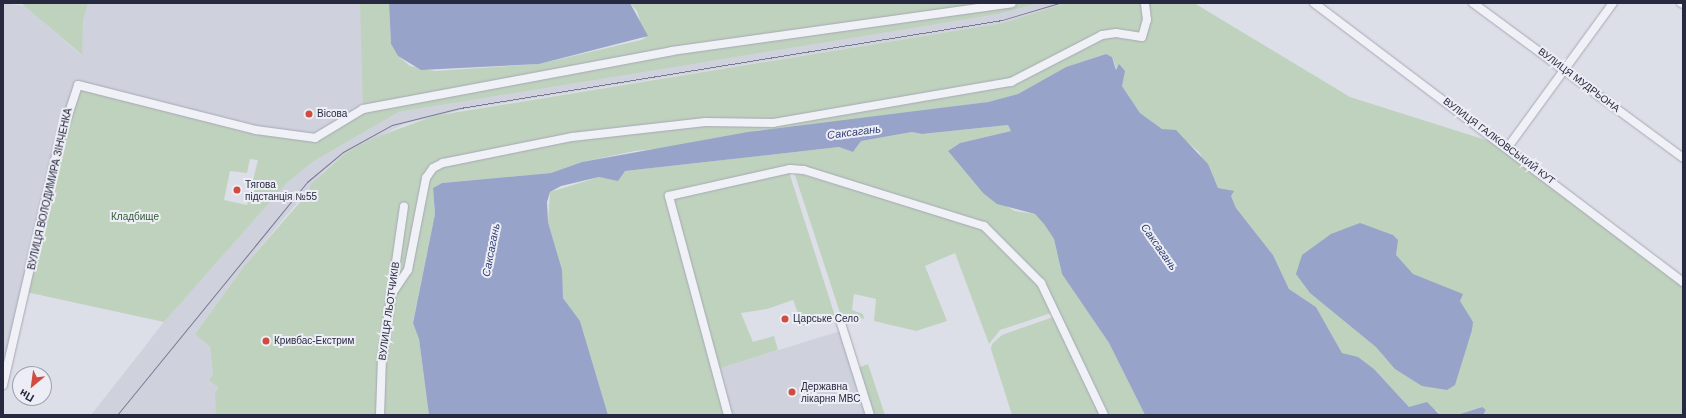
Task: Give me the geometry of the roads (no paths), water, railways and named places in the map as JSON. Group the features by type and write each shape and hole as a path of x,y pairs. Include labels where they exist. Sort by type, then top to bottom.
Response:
{"street":[{"name":"ВУЛИЦЯ ВОЛОДИМИРА ЗІНЧЕНКА","path":"3,386 63,124 78,85 285,134 315,138 363,110 672,51 928,18 1012,3"},
{"path":"391,295 408,270 426,178 433,168 443,163 572,137 705,122 773,123 1011,82 1102,35 1116,33 1142,38 1147,20 1145,3"},
{"name":"ВУЛИЦЯ ГАЛКОВСЬКИЙ КУТ","path":"1314,3 1508,147 1683,282"},
{"name":"ВУЛИЦЯ МУДРЬОНА","path":"1473,3 1566,70 1683,158"},
{"path":"1508,147 1566,70 1613,3"},
{"path":"728,415 669,196 790,169 804,170 984,226 1041,283 1104,415"},
{"name":"ВУЛИЦЯ ЛЬОТЧИКІВ","path":"380,415 382,359 404,206"},
{"path":"840,320 870,415"}],"water":[{"path":"389,3 630,3 648,36 539,64 421,70 398,56 391,44"},
{"name":"Саксагань","path":"1106,54 1112,57 1116,70 1119,64 1125,71 1122,86 1140,113 1162,129 1176,130 1208,164 1218,188 1234,191 1231,196 1236,208 1273,255 1289,289 1316,307 1342,353 1358,357 1374,369 1409,407 1427,402 1440,415 1145,415 1109,343 1062,274 1054,239 1044,224 1035,214 997,204 983,193 948,151 960,143 1011,131 1008,125 922,134 912,132 861,141 853,152 839,147 625,171 618,181 599,177 561,186 550,192 547,202 548,222 562,270 563,298 580,321 608,415 429,415 419,339 413,323 435,214 433,188 442,183 551,173 582,162 748,132 988,102 1018,94 1066,67"},
{"path":"1360,223 1393,235 1398,240 1396,255 1413,274 1463,294 1460,301 1473,322 1472,330 1455,385 1447,390 1422,386 1395,369 1376,347 1310,293 1296,274 1302,255 1331,234"},
{"path":"1482,407 1486,410 1483,415 1457,415"}],"tram line":[{"path":"117,415 307,182 343,152 392,125 460,108 1002,20 1059,3"}],"place":[{"name":"Вісова","path":"309,114"},
{"name":"Тягова підстанція №55","path":"237,190"},
{"name":"Царське Село","path":"785,319"},
{"name":"Кривбас-Екстрим","path":"266,341"},
{"name":"Державна лікарня МВС","path":"792,392"}],"park label":[{"name":"Кладбище","path":"135,217"}]}
